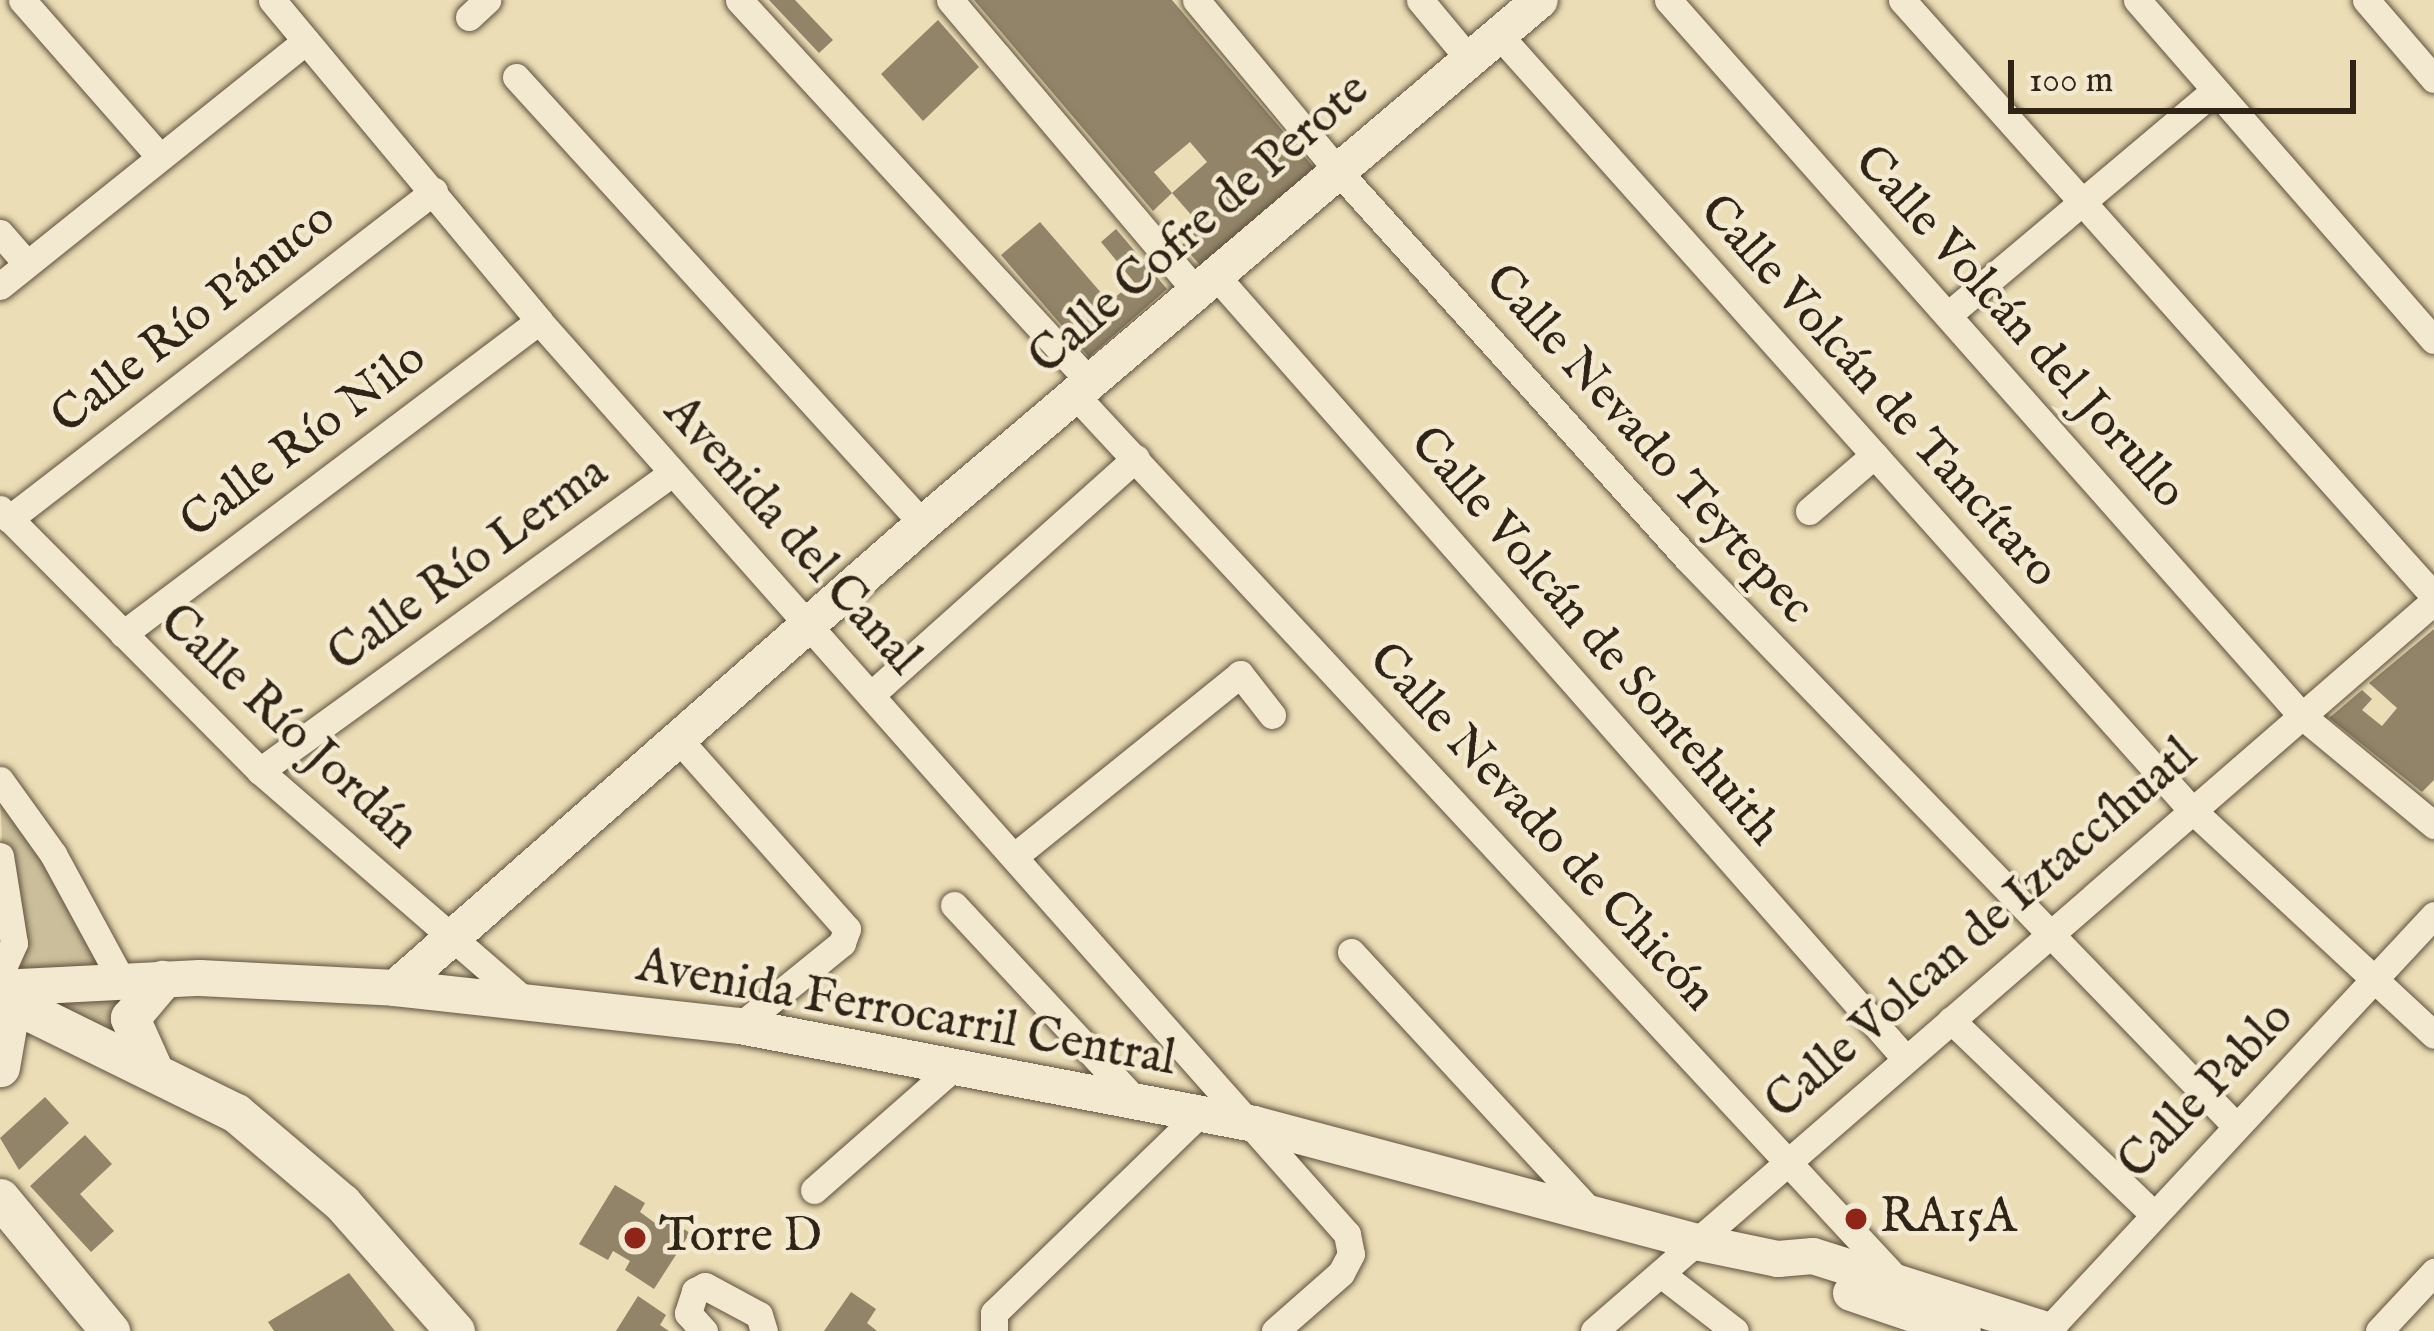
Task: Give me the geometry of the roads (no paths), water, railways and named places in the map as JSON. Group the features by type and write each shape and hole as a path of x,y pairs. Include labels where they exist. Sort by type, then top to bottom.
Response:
{"main road":[{"path":"152,1067 130,1018 162,980"},
{"path":"0,997 152,1067 236,1113 342,1203 455,1331"},
{"path":"0,1012 8,1021 0,1067"},
{"path":"0,1198 110,1331"}],"street":[{"path":"22,0 160,157"},
{"name":"Avenida del Canal","path":"272,0 539,321 1347,1234 1351,1254 1275,1331"},
{"name":"Calle Nevado de Chicón","path":"740,0 1083,389 1136,458 1784,1162 1901,1284 1950,1327"},
{"name":"Calle Volcán de Sontehuith","path":"950,0 1904,1057"},
{"name":"Calle Nevado Teytepec","path":"1196,0 1337,170 1687,558 2235,1125"},
{"path":"1420,0 1469,59"},
{"name":"Calle Cofre de Perote","path":"394,988 681,742 923,524 1540,0"},
{"name":"Calle Volcán del Jorullo","path":"1668,0 2301,715 2428,810"},
{"path":"1902,0 2434,599"},
{"path":"2137,0 2434,340"},
{"path":"2366,0 2434,79"},
{"name":"Calle Volcán de Tancítaro","path":"1499,34 2189,808 2434,1035"},
{"path":"0,286 306,40"},
{"path":"516,76 923,524"},
{"path":"1948,315 2215,91"},
{"name":"Calle Río Pánuco","path":"5,514 434,191"},
{"path":"0,233 26,263"},
{"name":"Calle Río Nilo","path":"123,634 539,321"},
{"path":"1809,511 1874,455"},
{"path":"872,694 1136,458"},
{"name":"Calle Río Lerma","path":"260,771 672,473"},
{"name":"Calle Río Jordán","path":"5,514 260,771 524,1000"},
{"name":"Calle Volcan de Iztaccíhuatl","path":"1594,1331 2434,599"},
{"path":"1016,855 1240,674 1272,715"},
{"path":"681,742 847,929 842,943 740,1026"},
{"path":"0,780 53,854 122,981"},
{"path":"0,974 14,943 3,865 53,854"},
{"path":"954,905 1139,1103"},
{"name":"Calle Pablo","path":"2048,1331 2152,1213 2434,915"},
{"path":"1351,952 1592,1214"},
{"name":"Avenida Ferrocarril Central","path":"0,988 162,980 394,988 740,1026 1254,1124 1696,1241 1778,1259 1813,1256 2048,1331"},
{"path":"1951,1020 2152,1213"},
{"path":"814,1190 955,1066"},
{"path":"994,1331 994,1313 1198,1115"},
{"name":"Avenida Ferrocarril Central","path":"1778,1259 1804,1278 1950,1327"},
{"path":"2380,1331 2434,1272"},
{"path":"1661,1274 1735,1331"},
{"path":"704,1331 688,1313 688,1301 705,1286 758,1315 764,1331"}],"place":[{"name":"RA15A","path":"1856,1219"},
{"name":"Torre D","path":"635,1238"}]}
